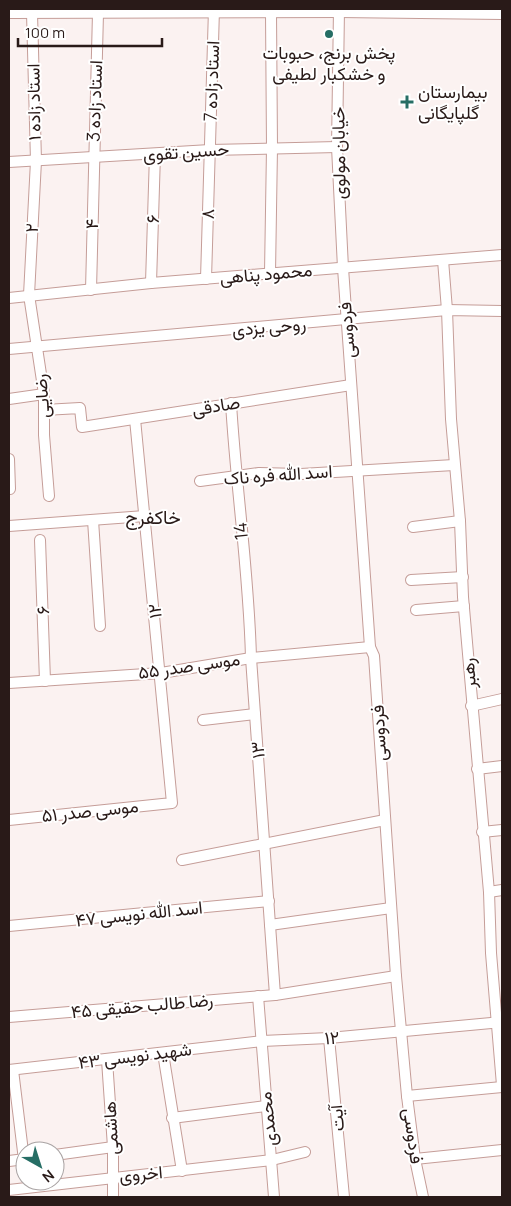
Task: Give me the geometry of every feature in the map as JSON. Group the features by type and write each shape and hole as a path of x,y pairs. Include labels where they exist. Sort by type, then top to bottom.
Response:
{"street":[{"path":"9,13 254,11 271,13 338,10 502,14"},
{"name":"خیابان مولوی","path":"338,10 337,147 343,268"},
{"name":"استاد زاده 3","path":"94,158 104,11"},
{"name":"استاد زاده 7","path":"210,150 214,11"},
{"name":"استاد زاده ۱","path":"32,13 36,161"},
{"path":"270,273 272,148 271,13"},
{"name":"حسین تقوی","path":"9,162 210,150 337,147"},
{"name":"۸","path":"206,280 210,150"},
{"name":"۶","path":"151,283 155,154"},
{"name":"۴","path":"91,290 94,158"},
{"name":"۲","path":"29,295 36,161"},
{"name":"محمود پناهی","path":"9,298 151,283 502,255"},
{"name":"رهبر","path":"443,260 454,465 460,521 471,706 489,892 491,952 499,1022 502,1086"},
{"name":"فردوسی","path":"343,268 370,647 374,656 396,976 407,1096 415,1159 423,1197"},
{"name":"رضایی","path":"29,295 44,394 49,496"},
{"name":"روحی یزدی","path":"9,349 447,310 502,310"},
{"name":"صادقی","path":"44,410 80,408 82,427 351,385"},
{"path":"9,400 44,394"},
{"name":"14","path":"231,404 235,476 250,616 250,658"},
{"name":"۱۲","path":"135,419 161,673 172,803"},
{"path":"9,459 10,489"},
{"name":"اسد الله فره ناک","path":"200,480 259,473 301,474 454,465"},
{"path":"9,526 145,516"},
{"path":"93,520 100,626"},
{"path":"413,527 460,521"},
{"name":"۶","path":"40,540 45,681"},
{"path":"411,580 463,577"},
{"path":"416,610 464,606"},
{"name":"موسی صدر ۵۵","path":"9,684 161,673 250,658 370,647"},
{"name":"۱۳","path":"250,658 275,994"},
{"path":"471,706 502,699"},
{"path":"204,720 255,714"},
{"path":"477,769 502,766"},
{"name":"موسی صدر ۵۱","path":"9,820 172,803"},
{"path":"182,860 385,820"},
{"path":"482,832 502,830"},
{"path":"489,892 502,890"},
{"name":"۴۷ اسد الله نویسی","path":"9,926 269,901"},
{"path":"270,925 391,908"},
{"path":"491,952 502,951"},
{"name":"۴۵ رضا طالب حقیقی","path":"9,1017 258,996 396,976"},
{"name":"محمدی","path":"258,996 274,1197"},
{"name":"۱۲","path":"262,1041 329,1038 499,1022"},
{"name":"آیت","path":"329,1038 344,1197"},
{"name":"۴۳ شهید نویسی","path":"11,1070 262,1041"},
{"path":"163,1053 182,1171"},
{"name":"هاشمی","path":"107,1060 113,1147 113,1197"},
{"path":"11,1070 21,1141"},
{"path":"407,1096 502,1086"},
{"path":"172,1118 266,1106"},
{"path":"65,1154 113,1147"},
{"path":"415,1159 502,1150"},
{"name":"اخروی","path":"9,1190 272,1160 304,1152"}],"place":[{"name":"پخش برنج، حبوبات و خشکبار لطیفی","path":"329,34"},
{"name":"بیمارستان گلپایگانی","path":"407,102"}],"district":[{"name":"خاکفرج","path":"153,517"}]}
